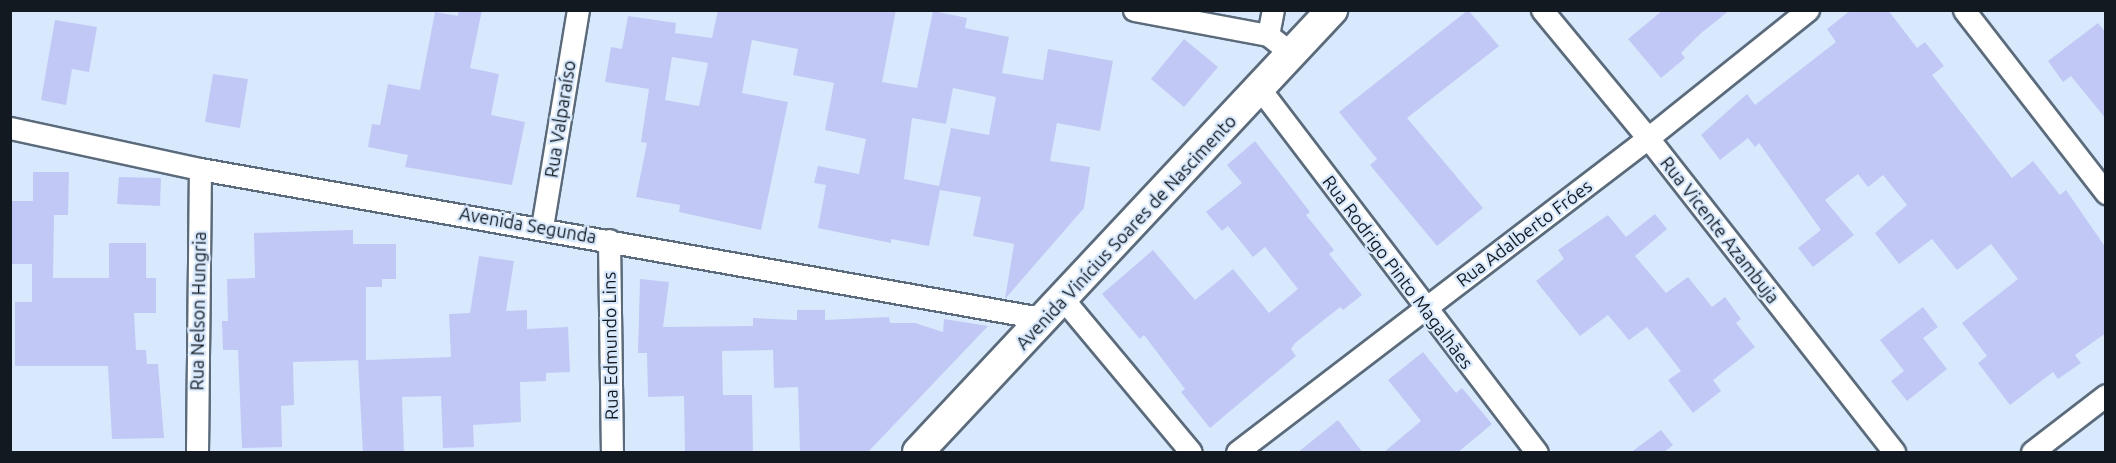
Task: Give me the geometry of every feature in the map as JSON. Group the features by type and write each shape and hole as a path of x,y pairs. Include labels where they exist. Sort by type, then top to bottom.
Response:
{"street":[{"name":"Rua Valparaíso","path":"542,227 578,10"},
{"path":"1134,10 1280,44 1273,10"},
{"name":"Avenida Vinícius Soares de Nascimento","path":"918,453 1260,89 1280,44 1332,10"},
{"name":"Rua Vicente Azambuja","path":"1542,10 1648,138 1894,453"},
{"name":"Rua Adalberto Fróes","path":"1238,453 1648,138 1808,10"},
{"path":"1964,10 2106,193"},
{"name":"Rua Rodrigo Pinto Magalhães","path":"1260,89 1425,309 1537,453"},
{"name":"Avenida Segunda","path":"10,128 200,169 609,240 1055,309"},
{"name":"Rua Nelson Hungria","path":"196,453 200,169"},
{"name":"Rua Edmundo Lins","path":"609,240 612,453"},
{"path":"1055,309 1191,453"},
{"path":"2032,453 2106,395"}],"building":[{"path":"459,10 482,10 470,68 499,74 491,115 525,122 512,185 405,167 408,155 368,147 372,124 380,125 388,84 420,90 435,12 458,16"},
{"path":"718,10 896,10 882,82 917,88 933,11 967,18 965,28 1009,37 1002,73 1043,80 1048,49 1113,61 1100,131 1057,123 1050,161 1090,167 1084,208 1005,299 1014,244 973,236 981,197 940,190 929,246 891,239 891,243 818,228 826,185 814,183 818,166 859,174 866,139 825,130 834,83 793,75 798,49 752,40 742,93 788,102 761,230 679,212 680,205 636,197 647,143 641,142 649,89 605,82 611,47 622,49 628,16 676,23 675,33 712,38","holes":["672,57 708,63 699,106 665,100","953,88 996,97 989,135 951,128 939,186 904,179 912,118 946,124"]},
{"path":"1468,10 1499,46 1407,118 1483,208 1437,246 1370,165 1377,159 1339,112"},
{"path":"1663,10 1730,10 1700,34 1681,53 1685,58 1661,78 1628,39"},
{"path":"1851,10 1888,10 1917,48 1925,42 1944,66 1932,75 2012,178 2033,161 2060,195 2066,190 2106,248 2106,333 2075,355 2081,363 2058,379 2053,372 2010,405 1978,363 1987,356 1962,323 2018,279 1991,244 1957,270 1932,239 1899,264 1875,233 1907,205 1883,175 1868,187 1858,174 1825,200 1854,235 1813,267 1798,248 1821,230 1759,143 1755,147 1748,138 1720,160 1701,135 1747,94 1755,105 1836,42 1827,29"},
{"path":"55,20 97,27 89,72 72,69 66,105 41,100"},
{"path":"2098,23 2106,33 2106,119 2071,76 2063,82 2048,61"},
{"path":"1184,39 1218,67 1184,107 1151,79"},
{"path":"213,74 248,79 240,128 205,122"},
{"path":"1255,141 1310,212 1306,215 1334,250 1329,254 1362,295 1343,310 1340,307 1295,343 1291,349 1296,356 1210,428 1181,392 1185,389 1144,335 1140,339 1102,294 1153,250 1195,300 1233,269 1269,313 1298,289 1265,247 1253,257 1228,226 1222,231 1206,212 1242,183 1227,165"},
{"path":"33,172 69,172 68,215 54,215 53,278 109,278 109,243 146,243 146,278 156,278 156,313 134,313 136,350 146,350 147,364 158,364 164,438 112,439 108,366 15,366 15,302 32,302 32,264 10,264 10,201 33,201"},
{"path":"119,177 161,178 160,206 117,204"},
{"path":"1655,214 1667,229 1635,256 1666,293 1688,277 1712,307 1725,297 1741,319 1736,323 1755,347 1713,380 1721,391 1693,413 1668,380 1681,371 1647,327 1629,340 1608,315 1580,336 1536,281 1564,259 1558,250 1608,215 1626,237"},
{"path":"353,230 353,244 396,244 396,279 382,279 382,287 366,287 366,360 451,357 449,314 470,313 479,256 514,261 506,311 527,310 527,329 568,327 570,372 546,373 546,381 520,382 521,422 473,425 474,447 443,448 441,396 402,397 404,453 363,453 358,360 293,362 294,405 281,406 282,447 242,448 238,350 223,350 222,321 228,321 227,279 255,278 254,233"},
{"path":"640,279 669,282 663,327 753,326 753,318 797,320 797,310 825,310 825,320 889,317 890,323 915,323 943,332 944,319 988,326 867,453 800,453 798,387 774,388 773,350 722,351 723,395 752,395 753,453 685,453 684,396 648,397 647,353 638,353"},
{"path":"1923,307 1938,327 1923,338 1947,369 1907,401 1891,381 1904,371 1880,340"},
{"path":"1423,352 1456,393 1462,388 1492,424 1457,453 1383,453 1421,421 1388,380"},
{"path":"1338,420 1363,453 1297,453"},
{"path":"1661,430 1673,445 1663,453 1630,453"}]}
